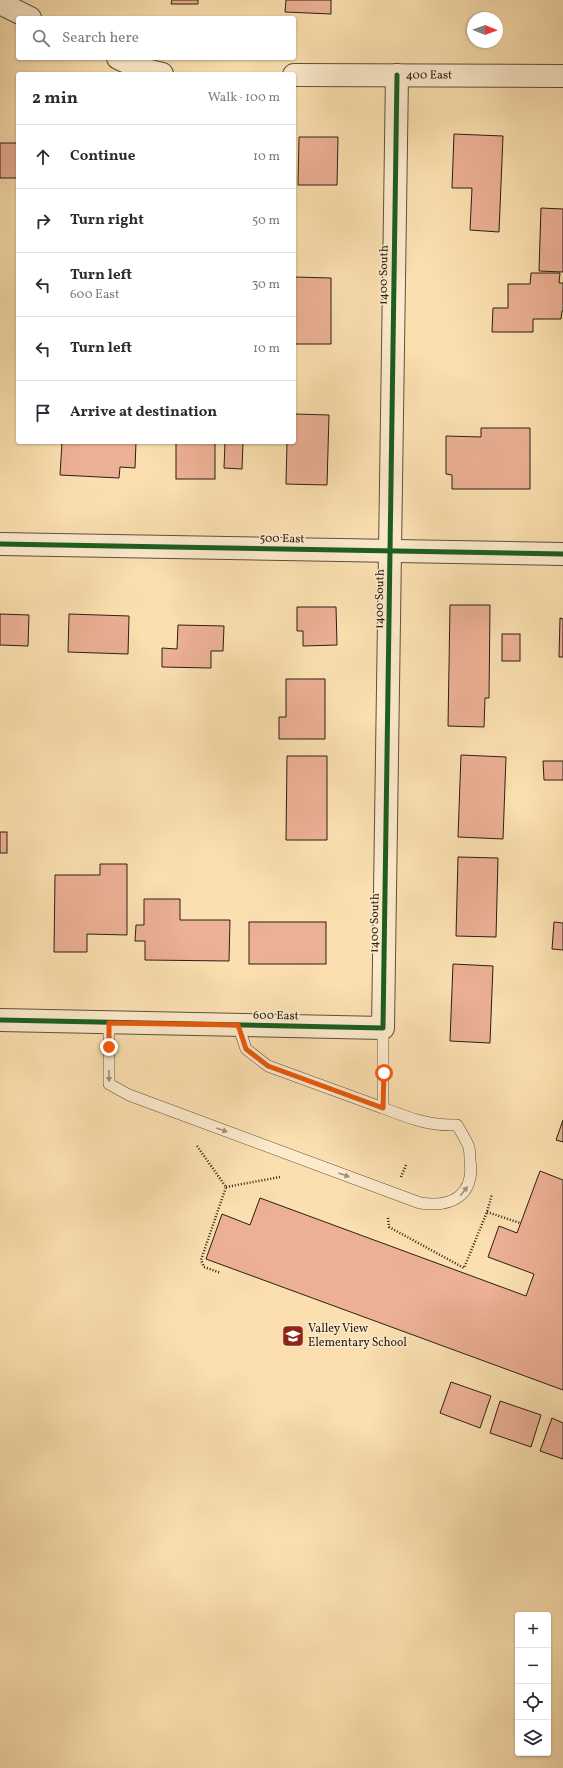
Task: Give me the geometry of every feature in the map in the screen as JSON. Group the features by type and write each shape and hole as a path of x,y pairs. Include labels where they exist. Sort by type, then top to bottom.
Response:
{"street":[{"path":"0,3 26,16"},
{"path":"122,60 142,69 154,72"},
{"name":"400 East","path":"296,75 563,76"},
{"name":"1400 South","path":"383,1028 397,75"},
{"name":"500 East","path":"0,544 563,554"},
{"name":"600 East","path":"0,1020 383,1028"}],"lane":[{"path":"109,1023 109,1084 128,1095 420,1203 432,1205 444,1203 456,1199 466,1191 470,1179 471,1166 468,1145 457,1125 440,1126 415,1121 268,1066 246,1049 238,1025"},
{"path":"383,1028 383,1108"}],"path":[{"path":"197,1146 226,1187"},
{"path":"400,1181 406,1165"},
{"path":"226,1187 280,1177"},
{"path":"221,1273 204,1267 201,1260 226,1187"},
{"path":"388,1218 389,1227 464,1268 487,1212 492,1194"},
{"path":"487,1212 520,1223"}],"building":[{"path":"172,0 198,0 198,4 171,4"},
{"path":"286,0 331,0 331,14 285,12"},
{"path":"454,134 503,136 499,232 470,230 472,188 452,188"},
{"path":"299,137 338,137 337,185 298,185"},
{"path":"0,143 16,143 16,178 0,178"},
{"path":"541,208 563,209 563,272 539,271"},
{"path":"531,273 560,273 559,283 563,283 563,311 561,319 533,319 533,332 492,332 493,308 508,308 508,284 530,284"},
{"path":"296,277 331,278 331,344 296,344"},
{"path":"296,414 329,415 327,485 286,484 287,444 296,444"},
{"path":"481,428 530,428 530,489 452,489 452,475 446,474 446,436 481,437"},
{"path":"62,444 136,444 135,468 120,467 119,478 60,475"},
{"path":"176,444 215,444 215,479 176,479"},
{"path":"225,444 243,444 242,469 224,468"},
{"path":"450,605 490,605 489,698 485,698 484,727 448,726"},
{"path":"297,607 336,607 337,645 303,646 303,631 297,631"},
{"path":"0,614 29,615 28,646 0,645"},
{"path":"69,614 129,616 128,654 68,652"},
{"path":"560,618 563,619 563,657 559,657"},
{"path":"178,625 224,626 223,651 211,651 211,668 162,667 162,648 177,649"},
{"path":"502,634 520,634 520,661 502,661"},
{"path":"286,679 325,679 325,739 279,739 279,717 286,717"},
{"path":"461,755 506,757 503,839 458,837"},
{"path":"287,756 327,756 327,840 286,840"},
{"path":"543,761 563,761 563,780 544,780"},
{"path":"0,832 7,832 7,853 0,853"},
{"path":"458,857 498,858 496,937 456,936"},
{"path":"100,864 127,864 127,935 87,934 87,952 54,952 55,875 100,875"},
{"path":"144,899 180,899 180,920 230,920 229,961 145,960 145,941 135,941 136,925 144,925"},
{"path":"249,922 326,922 326,964 249,964"},
{"path":"554,922 563,923 563,950 552,949"},
{"path":"453,964 493,966 490,1043 450,1041"},
{"path":"563,1120 563,1142 556,1140"},
{"path":"540,1171 563,1180 563,1390 206,1259 222,1214 250,1225 260,1198 526,1296 534,1274 488,1257 499,1226 517,1233"},
{"path":"451,1382 491,1396 480,1428 440,1413"},
{"path":"500,1401 541,1415 531,1447 490,1433"},
{"path":"552,1418 563,1423 563,1459 540,1451"}],"cycle path":[{"path":"0,1020 383,1028 397,75"},
{"path":"0,544 563,554"}],"place":[{"name":"Valley View Elementary School","path":"293,1336"}],"route":[{"path":"109,1047 109,1023 238,1025 246,1049 268,1066 383,1108 384,1073"}]}
